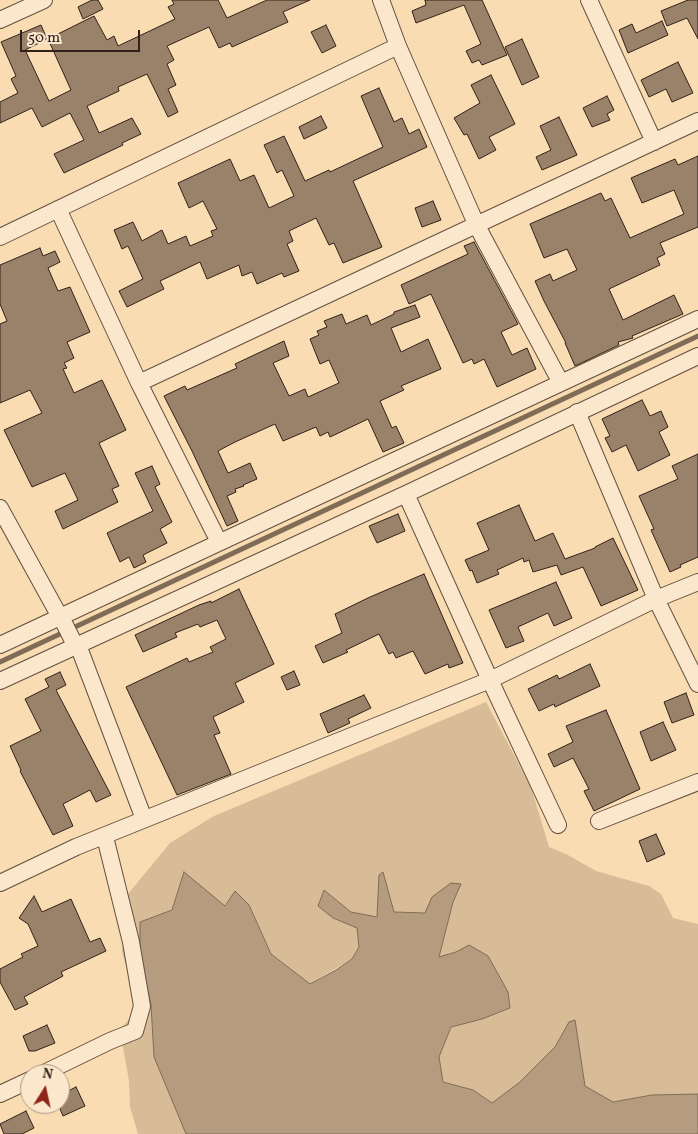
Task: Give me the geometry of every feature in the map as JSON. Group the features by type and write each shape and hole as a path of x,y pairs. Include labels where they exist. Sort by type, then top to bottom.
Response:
{"street":[{"path":"0,20 44,0"},
{"path":"381,0 398,46 477,226 561,383"},
{"path":"589,0 654,142"},
{"path":"0,237 398,46"},
{"path":"139,383 698,121"},
{"path":"58,209 139,383 219,542"},
{"path":"0,645 62,619 219,542 698,319"},
{"path":"0,682 76,644 406,494 698,356"},
{"path":"577,412 656,599 698,684"},
{"path":"406,494 558,825"},
{"path":"0,508 76,644 144,819"},
{"path":"0,882 76,847 105,837 144,819 490,680 656,599 698,582"},
{"path":"599,821 698,782"},
{"path":"63,1064 135,1031 142,1006 131,942 105,837"},
{"path":"0,1094 20,1085"}],"shaded area":[{"path":"486,702 531,787 549,847 568,855 596,871 649,886 661,894 673,918 698,924 698,1094 652,1095 613,1102 584,1086 574,1020 569,1022 555,1047 520,1082 492,1103 473,1090 443,1082 439,1057 451,1027 482,1019 469,945 439,958 453,902 460,884 425,913 393,912 379,875 378,917 352,912 324,890 333,918 357,928 359,947 352,959 309,984 271,954 249,905 235,891 225,907 184,873 172,910 140,922 140,957 151,1005 154,1057 186,1134 138,1134 130,1107 129,1081 120,1030 138,1008 122,952 128,894 170,843 214,816"},
{"path":"184,872 225,906 235,891 249,905 271,954 310,984 352,959 359,947 357,928 333,918 318,906 324,890 351,912 377,917 379,875 383,872 394,912 425,913 432,897 451,883 461,884 453,902 439,957 456,952 469,945 488,956 508,992 510,1008 482,1019 451,1027 439,1057 443,1082 473,1090 492,1103 520,1082 555,1047 569,1022 575,1020 585,1086 613,1102 652,1095 698,1094 698,1134 186,1134 154,1057 151,1005 140,957 140,922 172,910"}],"building":[{"path":"92,0 98,0 103,9 83,19 78,7"},
{"path":"172,0 218,0 227,18 267,0 310,0 283,12 288,22 232,47 230,43 219,48 209,27 167,46 174,60 167,64 176,85 168,89 178,112 168,117 147,74 118,87 119,91 87,106 99,133 132,118 141,134 122,143 123,145 64,173 54,154 84,140 70,113 42,127 32,108 0,123 0,102 18,93 11,79 16,76 1,42 41,25 47,39 25,50 49,101 71,90 48,39 94,16 107,40 114,36 118,46 175,19 168,7 174,4"},
{"path":"425,0 482,0 507,55 482,65 479,60 472,63 466,51 481,44 464,5 416,23 412,11 426,5"},
{"path":"688,0 698,0 698,39 687,18 667,26 661,11"},
{"path":"662,21 668,35 628,53 619,30 632,24 636,33"},
{"path":"326,25 336,46 322,53 311,32"},
{"path":"522,39 539,77 522,85 505,47"},
{"path":"678,62 693,93 672,102 666,89 649,97 641,80"},
{"path":"491,75 515,124 489,137 496,150 479,159 467,134 464,135 454,118 480,103 471,85"},
{"path":"379,88 394,122 402,118 409,134 419,129 427,147 353,181 382,247 343,263 334,243 329,245 316,218 289,231 293,241 287,244 299,271 284,277 282,273 257,284 252,272 242,276 239,265 207,279 200,262 160,281 164,289 127,307 119,291 143,279 128,246 122,249 114,230 133,222 142,241 162,230 168,244 186,236 190,246 213,236 211,231 217,229 203,201 189,208 178,183 230,159 240,181 254,175 269,208 294,196 282,170 277,173 264,145 284,136 305,181 329,170 330,172 383,147 361,96"},
{"path":"607,96 614,110 607,114 610,120 592,127 583,108"},
{"path":"321,116 327,128 304,139 299,127"},
{"path":"559,117 577,155 542,170 536,157 551,150 540,126"},
{"path":"698,156 698,227 660,243 665,254 657,258 660,265 609,289 623,320 674,295 683,314 632,336 633,338 618,342 619,345 575,366 566,343 535,281 550,274 553,281 577,270 567,249 544,258 530,224 601,193 605,201 611,198 630,238 684,214 674,190 642,203 631,178 675,159 678,165"},
{"path":"433,201 441,220 422,227 415,208"},
{"path":"474,242 518,324 501,332 512,355 527,348 536,369 497,387 484,359 474,364 472,359 463,363 431,294 409,304 401,285 468,254 464,246"},
{"path":"40,248 43,256 55,251 60,262 48,268 58,291 70,287 90,332 67,342 74,358 64,363 67,368 63,369 74,393 102,380 126,430 99,443 119,486 112,489 118,502 63,529 55,511 78,500 65,473 32,487 4,430 42,413 30,390 0,403 0,324 7,321 0,304 0,265"},
{"path":"415,305 420,317 391,328 401,352 428,339 441,369 401,386 404,390 380,401 392,428 396,426 404,443 383,452 368,419 330,437 328,432 320,436 316,427 283,441 275,424 235,442 218,451 228,473 250,463 257,479 235,489 236,492 227,496 238,521 227,526 164,396 185,386 187,390 237,368 235,364 284,341 289,356 273,363 289,396 305,389 308,397 339,383 329,360 320,364 310,339 319,335 317,331 327,327 324,321 342,314 346,324 367,315 371,325 394,314 394,312"},
{"path":"642,400 650,416 661,411 668,427 659,432 670,455 638,471 626,445 612,452 605,438 610,436 602,419"},
{"path":"698,454 698,557 670,572 651,530 654,529 639,496 678,479 672,466"},
{"path":"152,466 160,484 155,487 172,522 160,529 167,543 143,555 146,562 134,568 129,557 120,562 107,533 153,511 135,473"},
{"path":"519,505 535,541 553,533 565,559 595,548 613,538 638,590 601,606 583,567 561,575 557,565 533,572 529,560 524,562 523,558 497,570 499,574 477,583 472,570 470,571 465,560 489,550 477,523"},
{"path":"398,514 405,531 377,543 369,526"},
{"path":"424,574 463,663 449,668 448,664 425,674 413,651 396,658 393,652 389,654 379,634 346,650 348,652 323,663 315,646 342,633 335,614"},
{"path":"556,582 572,618 554,626 548,613 518,627 524,641 506,648 489,610"},
{"path":"239,589 274,664 235,683 244,702 213,717 220,733 214,735 231,774 177,795 126,687 187,658 189,662 213,652 210,647 226,639 217,620 200,627 198,624 175,633 177,637 143,652 135,635 199,605 211,601 211,603"},
{"path":"590,664 600,686 555,707 554,704 539,711 528,689 557,675 559,679"},
{"path":"294,671 300,685 287,690 281,677"},
{"path":"60,672 66,685 56,690 111,795 96,802 90,790 63,804 73,826 53,835 20,771 10,746 41,731 25,699 49,687 45,679"},
{"path":"686,693 694,715 672,723 664,702"},
{"path":"364,695 371,708 348,719 350,723 328,733 320,714"},
{"path":"606,710 640,789 594,811 584,791 589,789 573,758 554,767 548,754 573,742 566,726"},
{"path":"663,722 676,750 651,761 640,732"},
{"path":"656,834 665,854 647,862 639,841"},
{"path":"34,896 42,912 71,899 90,942 100,938 106,951 61,972 63,976 24,997 28,1004 15,1010 0,982 0,969 23,957 21,954 38,946 28,924 19,918"},
{"path":"47,1025 55,1043 35,1051 29,1051 23,1036"},
{"path":"76,1087 85,1106 70,1113 70,1090"},
{"path":"20,1114 27,1114 34,1128 22,1134 4,1134 0,1124"}],"waterway":[{"path":"0,662 698,336"}]}
